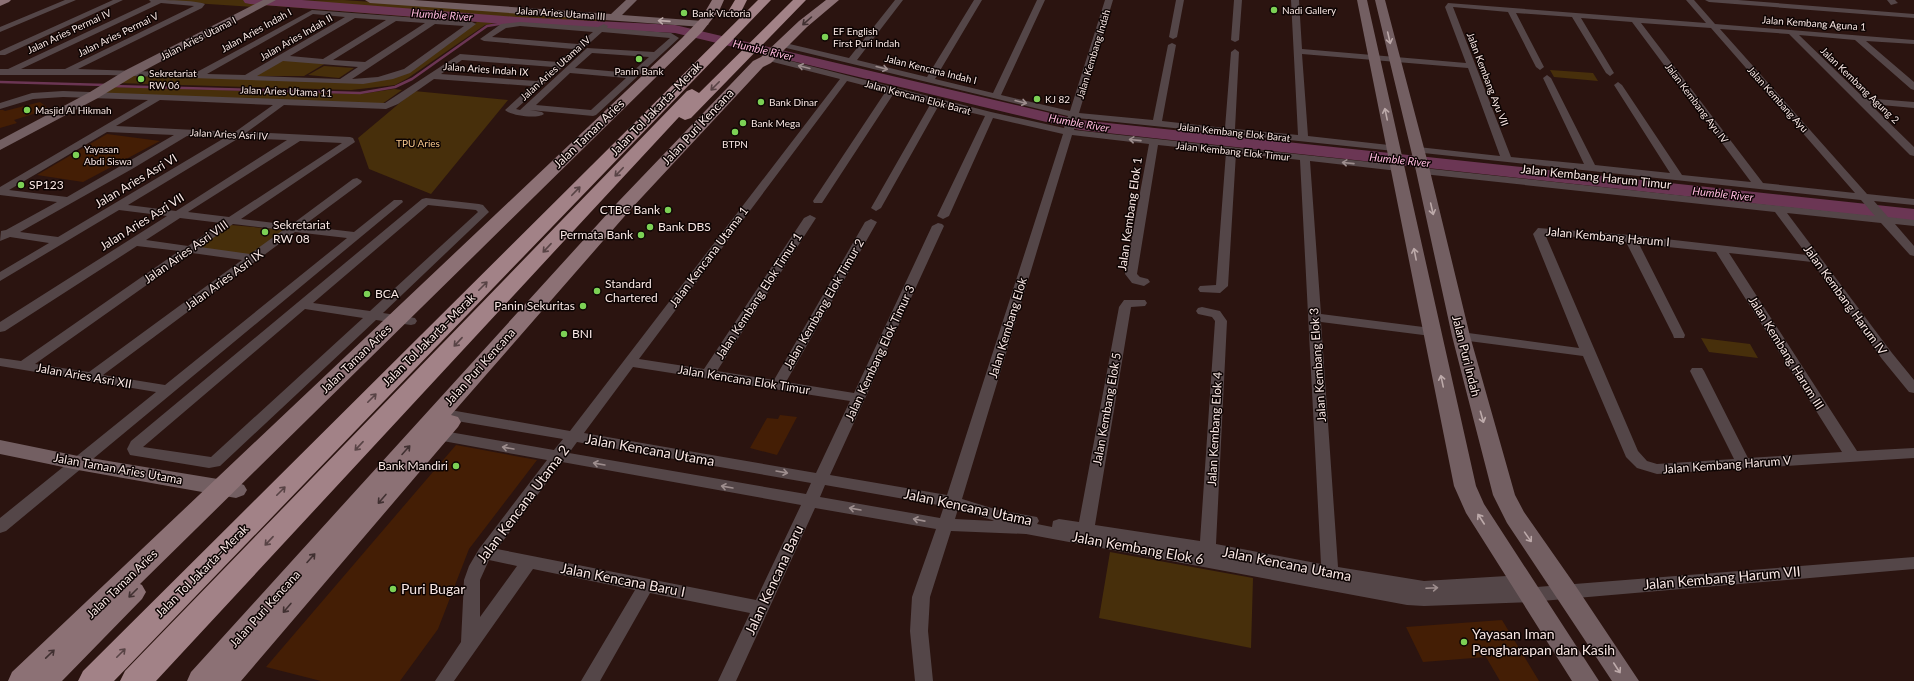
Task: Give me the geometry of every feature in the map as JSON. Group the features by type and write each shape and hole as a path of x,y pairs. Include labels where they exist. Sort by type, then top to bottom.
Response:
{"highway":[{"path":"724,32 741,0"},
{"path":"733,15 747,0"},
{"name":"Jalan Tol Jakarta–Merak","path":"94,681 590,177 703,41 724,32 765,0"},
{"name":"Jalan Tol Jakarta–Merak","path":"703,41 745,37 780,0"},
{"path":"645,144 664,134 676,123 743,59 800,0"},
{"name":"Jalan Tol Jakarta–Merak","path":"136,681 645,144 703,41"}],"main road":[{"path":"0,2 5,0"},
{"name":"Jalan Aries Utama III","path":"370,0 613,18 703,41"},
{"name":"Jalan Aries Utama IV","path":"613,18 632,0"},
{"name":"Jalan Taman Aries","path":"22,681 229,489 404,320 599,118 684,42 703,41 718,0"},
{"name":"Jalan Puri Kencana","path":"201,681 430,434 647,196 766,64 773,53 833,0"},
{"path":"1362,0 1431,332 1465,486 1474,507 1586,681"},
{"name":"Jalan Puri Indah","path":"1380,0 1479,409 1508,506 1626,681"},
{"name":"Jalan Aries Utama I","path":"0,146 125,76 266,3"},
{"name":"Jalan Puri Kencana","path":"224,681 430,434"},
{"name":"Jalan Taman Aries Utama","path":"0,447 78,463 229,489"},
{"name":"Jalan Taman Aries","path":"44,681 229,489"}],"street":[{"path":"0,30 72,0"},
{"path":"1,53 119,0"},
{"path":"153,0 161,0"},
{"name":"Jalan Aries Permai V","path":"66,72 201,4 161,0"},
{"name":"Jalan Aries Permai IV","path":"4,74 161,0"},
{"path":"852,60 899,0"},
{"path":"930,80 978,0"},
{"path":"996,96 1041,0"},
{"name":"Jalan Kembang Indah","path":"1069,132 1109,0"},
{"path":"1157,124 1180,0"},
{"path":"1235,40 1238,0"},
{"path":"1295,0 1303,139"},
{"name":"Jalan Kembang Ayu","path":"1690,0 1914,253"},
{"path":"1710,0 1914,16"},
{"path":"1782,0 1914,10"},
{"name":"Jalan Kembang Aguna 1","path":"1451,6 1914,42"},
{"name":"Jalan Kembang Ayu VII","path":"1451,6 1449,7 1506,160"},
{"path":"1511,10 1540,66"},
{"name":"Jalan Aries Indah I","path":"195,76 312,12 356,14 472,24 407,71 398,75 374,80 344,80"},
{"name":"Jalan Aries Indah II","path":"247,78 356,14"},
{"path":"1575,15 1610,73"},
{"path":"325,61 396,17"},
{"name":"Jalan Aries Utama IV","path":"525,110 510,111 511,108 613,18"},
{"path":"4,74 66,72 125,76 195,76 344,80 435,20"},
{"name":"Jalan Kembang Ayu IV","path":"1635,20 1760,186"},
{"path":"525,110 599,118 634,76 675,38 674,36 601,28 510,24 500,28 484,38 486,40 579,47"},
{"path":"525,110 614,30"},
{"name":"Jalan Kembang Agung 2","path":"1791,32 1914,153"},
{"path":"1857,37 1914,88"},
{"path":"590,50 656,56"},
{"path":"1298,51 1471,66"},
{"path":"1230,132 1235,52"},
{"path":"1,53 40,57"},
{"name":"Jalan Kencana Indah I","path":"773,53 852,60 1074,116"},
{"name":"Jalan Kencana Elok Barat","path":"773,53 845,78 990,116 1069,132"},
{"name":"Jalan Aries Utama 11","path":"0,106 32,96 45,94 98,92 159,97 386,106 395,102 458,58 462,57 560,65"},
{"path":"282,58 367,65"},
{"path":"568,70 634,76"},
{"name":"Jalan Aries Indah IX","path":"432,76 538,84"},
{"name":"Jalan Kencana Utama 1","path":"574,437 845,78"},
{"path":"1546,78 1591,168"},
{"path":"1618,85 1678,177"},
{"path":"818,201 891,90"},
{"path":"0,191 108,129 159,97"},
{"path":"1861,101 1914,106"},
{"name":"Jalan Aries Asri VI","path":"0,277 237,135 282,102"},
{"path":"876,208 937,102"},
{"name":"Jalan Kembang Elok Timur 3","path":"821,479 990,116"},
{"name":"Jalan Kembang Elok Barat","path":"1074,116 1303,139 1396,159"},
{"name":"Jalan Aries Asri IV","path":"108,129 350,140"},
{"path":"3,234 128,167 186,132"},
{"name":"Jalan Kembang Elok Timur","path":"1069,132 1306,158 1396,159"},
{"name":"Jalan Kembang Elok","path":"924,681 919,614 921,597 946,525 1069,132"},
{"name":"Jalan Aries Asri VII","path":"0,328 297,138"},
{"name":"Jalan Aries Asri VIII","path":"23,366 232,220 350,142 350,140"},
{"name":"Jalan Kembang Elok 1","path":"1144,282 1136,280 1132,274 1154,142"},
{"path":"1204,289 1216,290 1222,286 1231,150"},
{"name":"Jalan Kembang Elok 3","path":"1306,158 1330,573"},
{"path":"1420,161 1506,160 1678,177 1867,199 1914,202"},
{"name":"Jalan Kembang Harum Timur","path":"1420,161 1779,209 1884,218 1914,223"},
{"name":"Jalan Aries Asri IX","path":"90,378 357,182"},
{"path":"0,191 67,200"},
{"path":"426,201 482,209 484,212 372,315 214,462 209,464 135,451 134,449 136,445 426,201"},
{"path":"0,527 398,202"},
{"path":"118,207 356,236"},
{"name":"Jalan Kembang Harum IV","path":"1779,209 1887,356 1914,389"},
{"name":"Jalan Kembang Elok Timur 1","path":"708,374 810,218"},
{"name":"Jalan Kembang Elok Timur 2","path":"778,385 871,222"},
{"name":"Jalan Kembang Harum I","path":"1588,353 1540,231 1542,230 1630,238 1815,259"},
{"path":"3,234 59,241"},
{"path":"1630,238 1679,335"},
{"path":"136,242 253,258"},
{"name":"Jalan Kembang Harum III","path":"1720,249 1852,457"},
{"name":"Jalan Kembang Elok 5","path":"1079,531 1126,308 1128,303 1140,303"},
{"path":"304,305 404,320"},
{"name":"Jalan Kembang Elok 4","path":"1202,311 1216,314 1221,321 1207,555"},
{"path":"1315,317 1431,332"},
{"path":"1461,336 1588,353"},
{"name":"Jalan Kembang Harum V","path":"1588,353 1631,453 1642,466 1657,469 1914,453"},
{"name":"Jalan Aries Asri XII","path":"0,362 168,390"},
{"name":"Jalan Kencana Elok Timur","path":"630,362 858,398"},
{"path":"1697,371 1744,464"},
{"name":"Jalan Kencana Utama","path":"447,415 953,502 998,516 1079,531"},
{"name":"Jalan Kencana Utama","path":"430,434 946,525 989,526"},
{"name":"Jalan Kencana Utama 2","path":"470,644 472,580 477,566 485,553 574,437"},
{"name":"Jalan Kencana Baru","path":"726,681 821,479"},
{"name":"Jalan Kembang Elok 6","path":"989,526 1079,531 1406,592 1438,600 1527,588"},
{"name":"Jalan Kencana Baru I","path":"485,553 761,608"},
{"name":"Jalan Kencana Utama","path":"1207,555 1330,573 1406,592"},
{"path":"444,681 530,561"},
{"name":"Jalan Kembang Harum VII","path":"1527,588 1567,592 1914,563"},
{"path":"590,681 646,585"}],"green space":[{"path":"147,0 268,0 254,7"},
{"path":"343,0 608,18 604,23 517,20 270,1"},
{"path":"267,3 506,21 485,25 408,78 395,85 351,90 117,83 130,75 366,82 411,69 477,22 263,5"},
{"path":"282,60 326,63 304,76 254,76"},
{"path":"324,66 354,68 339,78 308,75"},
{"path":"1550,70 1593,73 1598,81 1554,77"},
{"path":"112,87 361,94 394,89 402,90 382,104 104,94"},
{"name":"TPU Aries","path":"414,91 508,100 431,194 369,169 358,138"},
{"path":"231,225 285,230 249,256 195,249"},
{"path":"1701,338 1750,344 1758,358 1709,352"},
{"path":"1110,552 1253,578 1251,648 1099,618"}],"building":[{"name":"Masjid Al Hikmah","path":"40,102 49,109 14,120 17,123 0,128 0,110 5,111"},
{"name":"Yayasan Abdi Siswa","path":"107,134 160,141 83,182 37,175"},
{"path":"780,415 797,417 777,455 750,448 767,418 778,419"},
{"name":"Puri Bugar","path":"456,445 537,460 469,549 438,629 400,681 321,681 266,667"},
{"name":"Yayasan Iman Pengharapan dan Kasih","path":"1502,620 1539,681 1500,681 1486,657 1423,662 1406,627"}],"waterway":[{"name":"Humble River","path":"250,0 517,21 621,25 675,29 1080,125 1914,215"},
{"path":"112,86 360,93 395,87 412,79 487,26 517,21"},
{"path":"0,82 106,85"}],"place":[{"name":"Nadi Gallery","path":"1274,10"},
{"name":"Bank Victoria","path":"684,13"},
{"name":"EF English First Puri Indah","path":"825,37"},
{"name":"Panin Bank","path":"639,59"},
{"name":"Sekretariat RW 06","path":"141,79"},
{"name":"KJ 82","path":"1037,99"},
{"name":"Bank Dinar","path":"761,102"},
{"name":"Masjid Al Hikmah","path":"27,110"},
{"name":"Bank Mega","path":"743,123"},
{"name":"BTPN","path":"735,132"},
{"name":"Yayasan Abdi Siswa","path":"76,155"},
{"name":"SP123","path":"21,185"},
{"name":"CTBC Bank","path":"668,210"},
{"name":"Bank DBS","path":"650,227"},
{"name":"Sekretariat RW 08","path":"265,232"},
{"name":"Permata Bank","path":"641,235"},
{"name":"Standard Chartered","path":"597,291"},
{"name":"BCA","path":"367,294"},
{"name":"Panin Sekuritas","path":"583,306"},
{"name":"BNI","path":"564,334"},
{"name":"Bank Mandiri","path":"456,466"},
{"name":"Puri Bugar","path":"393,589"},
{"name":"Yayasan Iman Pengharapan dan Kasih","path":"1464,642"}]}
